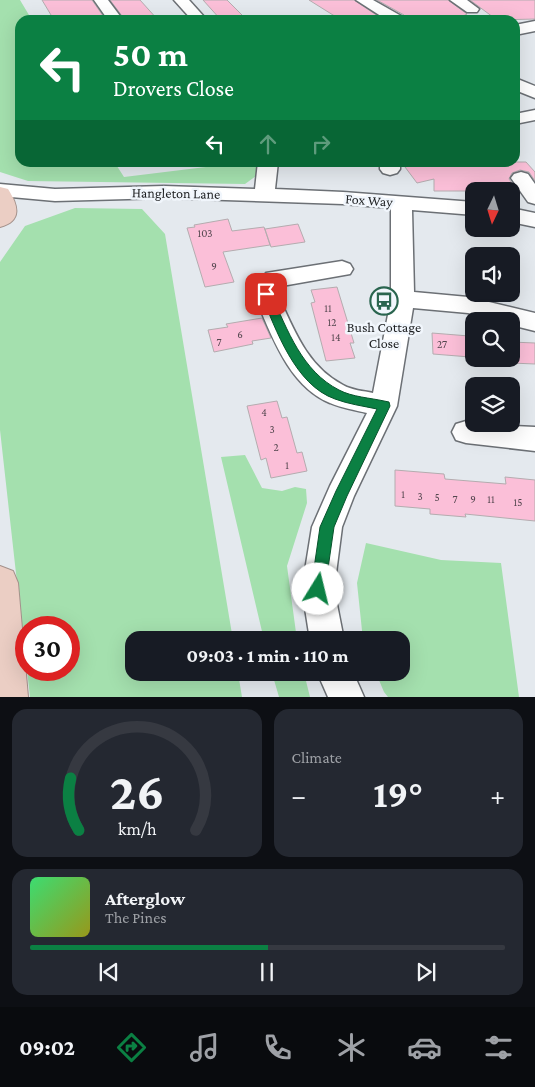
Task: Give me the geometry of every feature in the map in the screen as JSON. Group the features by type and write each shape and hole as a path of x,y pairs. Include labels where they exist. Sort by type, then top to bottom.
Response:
{"highway":[{"path":"0,583 8,697"}],"street":[{"path":"100,0 112,15"},
{"path":"181,0 195,15"},
{"path":"364,0 390,15"},
{"path":"457,0 472,9"},
{"path":"520,29 535,26"},
{"path":"520,86 535,93"},
{"path":"520,119 535,115"},
{"path":"264,195 267,167"},
{"path":"522,178 535,198"},
{"name":"Hangleton Lane","path":"0,190 55,195 164,192 264,195"},
{"name":"Hangleton Lane","path":"2,209 55,195"},
{"name":"Fox Way","path":"264,195 401,202 465,208"},
{"path":"325,631 318,589 327,527 340,495 384,406 403,300 401,202"},
{"path":"520,217 535,220"},
{"path":"342,268 274,279 266,294 291,351 313,378 337,395 384,406"},
{"path":"403,300 468,305 521,320 535,322"},
{"path":"466,432 535,439"},
{"path":"338,681 346,697"}],"green space":[{"path":"0,0 20,0 29,15 15,15 15,167 118,167 124,177 206,167 260,167 264,170 245,184 28,181 0,172"},
{"path":"75,208 142,209 165,234 231,631 125,631 125,681 239,681 242,697 30,697 28,681 80,681 80,616 21,616 0,430 0,262 25,226"},
{"path":"245,455 262,488 282,491 295,487 306,489 307,503 287,566 296,631 262,631 221,457"},
{"path":"366,543 441,560 501,563 519,697 388,697 379,681 410,681 410,631 362,631 357,583"},
{"path":"274,681 306,681 310,697 279,697"}],"building":[{"path":"42,0 92,0 102,15 51,15"},
{"path":"110,0 140,0 154,15 121,15"},
{"path":"203,0 227,0 242,15 216,15"},
{"path":"309,0 354,0 376,15 333,15"},
{"path":"377,0 448,0 467,14 465,15 404,15"},
{"path":"470,0 535,0 535,19 520,19 520,15 490,15"},
{"path":"520,162 526,162 535,172 535,181 529,172 520,170 512,173 509,179 511,182 465,182 465,191 434,191 434,179 417,183 405,167 520,167"},
{"path":"228,219 232,231 264,227 270,245 223,252 234,282 205,287 187,228"},
{"path":"298,224 305,242 271,247 265,229"},
{"path":"337,287 354,343 350,343 355,358 326,361 311,303 315,302 311,290"},
{"path":"262,318 271,338 252,341 253,344 214,352 208,330 228,327 226,324"},
{"path":"432,333 465,336 465,357 433,354"},
{"path":"520,342 535,343 535,364 520,363"},
{"path":"277,401 282,418 287,417 297,453 302,452 307,471 271,478 266,458 261,460 247,406"},
{"path":"395,470 444,474 445,479 506,484 505,477 535,480 535,521 465,514 466,517 430,514 430,509 395,506"}],"place":[{"name":"Bush Cottage Close","path":"384,301"}],"route":[{"path":"266,294 291,351 313,378 337,395 384,406 340,495 327,527 318,589"}]}
